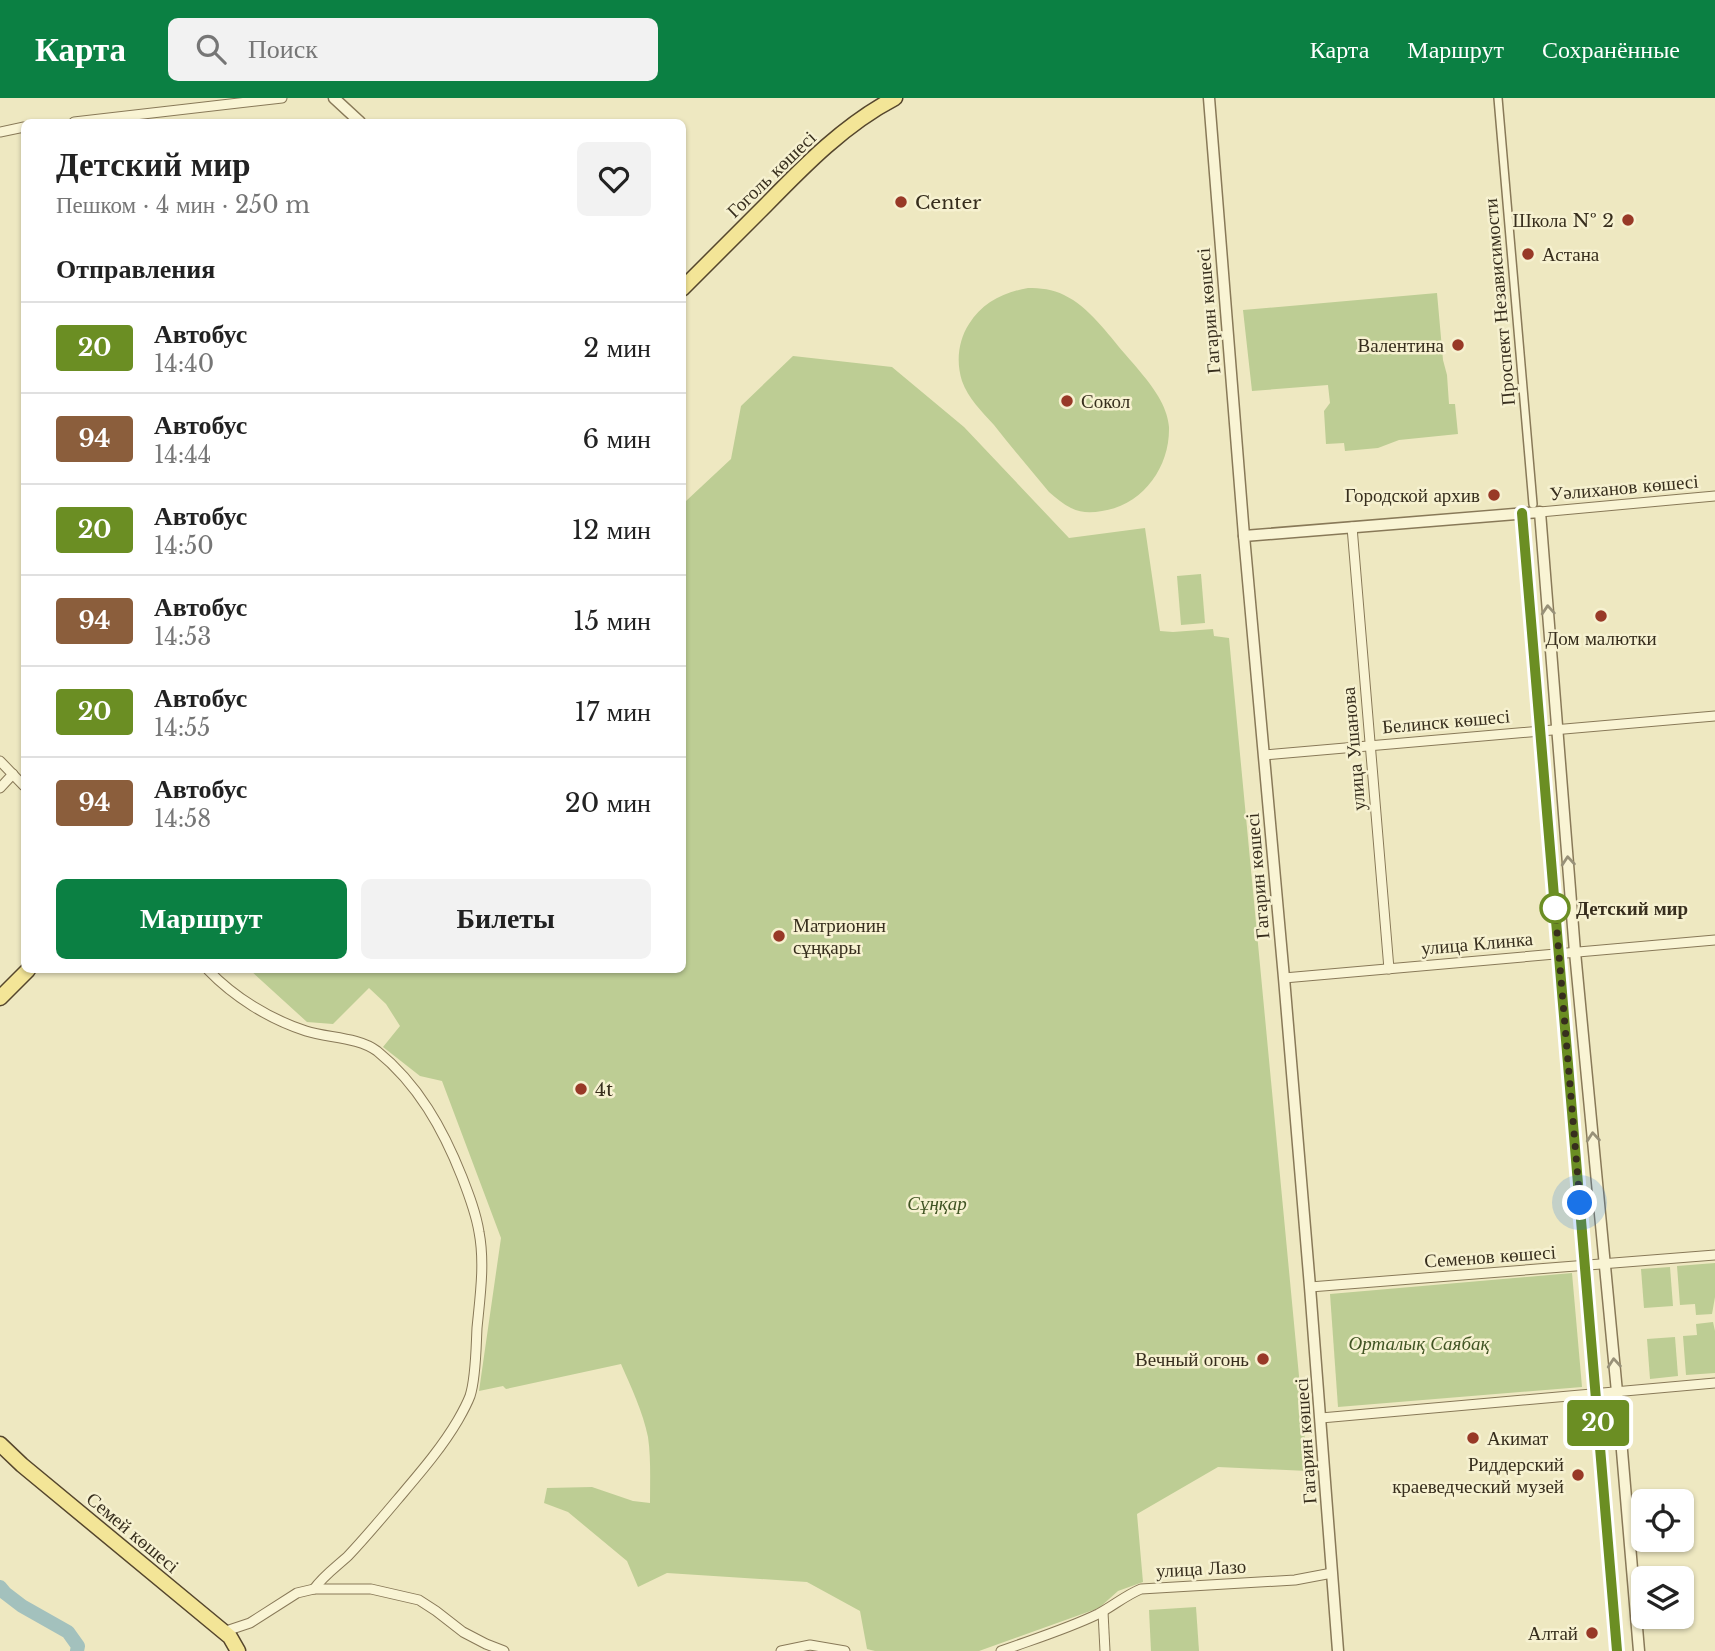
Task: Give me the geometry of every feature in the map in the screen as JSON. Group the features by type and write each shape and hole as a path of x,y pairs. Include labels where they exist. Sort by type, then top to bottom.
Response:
{"main road":[{"name":"Гоголь көшесі","path":"686,285 822,150 858,120 895,98"},
{"path":"0,998 24,973"},
{"name":"Семей көшесі","path":"0,1444 227,1634 238,1651"},
{"path":"227,1634 252,1651"}],"street":[{"path":"100,119 282,98"},
{"path":"334,98 357,119"},
{"name":"Гагарин көшесі","path":"1209,98 1244,536 1321,1418 1338,1651"},
{"name":"Проспект Независимости","path":"1498,98 1536,508"},
{"path":"0,132 21,128"},
{"name":"Уәлиханов көшесі","path":"1244,536 1522,513 1536,508 1715,496"},
{"path":"1536,508 1639,1651"},
{"path":"1522,513 1617,1651"},
{"name":"улица Ушанова","path":"1352,527 1389,969"},
{"name":"Белинск көшесі","path":"1264,755 1715,716"},
{"path":"0,761 21,783"},
{"path":"0,788 13,774"},
{"name":"улица Клинка","path":"1284,978 1715,940"},
{"path":"211,973 245,1001 270,1016 306,1031 359,1043 374,1049 391,1064 417,1091 451,1148 474,1209 480,1234 480,1293 470,1396 447,1437 423,1469 348,1556 314,1589"},
{"name":"Семенов көшесі","path":"1310,1287 1715,1255"},
{"path":"1321,1418 1715,1383"},
{"name":"улица Лазо","path":"1001,1651 1072,1626 1103,1612 1130,1593 1141,1589 1296,1580 1332,1573"},
{"path":"227,1634 297,1593 314,1589 371,1589 419,1601 463,1632 504,1651"},
{"path":"1103,1612 1105,1651"},
{"path":"781,1651 810,1645 845,1651"}],"green space":[{"name":"Сокол","path":"1028,288 1055,291 1082,306 1143,375 1164,407 1169,427 1168,442 1159,470 1141,492 1117,507 1098,512 1082,512 1057,499 976,404 962,381 959,352 962,337 969,324 980,310 994,300 1010,292"},
{"path":"1437,293 1449,404 1455,404 1458,434 1399,440 1378,448 1345,451 1344,443 1326,444 1324,411 1330,403 1328,385 1252,391 1243,310"},
{"name":"Сұңқар","path":"793,356 892,367 964,427 1069,538 1145,528 1160,631 1213,629 1214,636 1229,638 1308,1471 1218,1467 1137,1514 1143,1582 1118,1591 1099,1608 979,1651 867,1649 860,1611 807,1582 667,1573 638,1587 627,1561 568,1512 544,1503 547,1488 592,1487 633,1501 650,1503 648,1437 640,1409 621,1364 506,1389 503,1386 479,1391 501,1238 442,1081 420,1076 383,1047 400,1026 386,1004 369,988 333,1024 307,1022 253,973 686,973 686,501 731,459 741,406"},
{"path":"1201,574 1205,623 1181,625 1177,576"},
{"path":"1715,1263 1712,1314 1696,1315 1695,1304 1680,1305 1677,1266"},
{"path":"1670,1267 1673,1306 1644,1308 1641,1269"},
{"name":"Орталық Саябақ","path":"1572,1273 1582,1387 1338,1407 1330,1294"},
{"path":"1713,1322 1715,1373 1686,1375 1683,1336 1697,1335 1696,1324"},
{"path":"1675,1337 1678,1376 1650,1379 1647,1339"},
{"path":"1196,1607 1199,1651 1151,1651 1149,1610"}],"waterway":[{"path":"0,1587 22,1606 68,1632 78,1646 77,1651"}],"bus line":[{"name":"20","path":"1522,513 1617,1651"}],"place":[{"name":"Center","path":"901,202"},
{"name":"Школа № 2","path":"1628,220"},
{"name":"Астана","path":"1528,254"},
{"name":"Валентина","path":"1458,345"},
{"name":"Сокол","path":"1067,401"},
{"name":"Городской архив","path":"1494,495"},
{"name":"Дом малютки","path":"1601,616"},
{"name":"Детский мир","path":"1555,908"},
{"name":"Матрионин сұңқары","path":"779,936"},
{"name":"4t","path":"581,1089"},
{"name":"Вечный огонь","path":"1263,1359"},
{"name":"Акимат","path":"1473,1438"},
{"name":"Риддерский краеведческий музей","path":"1578,1475"},
{"name":"Алтай","path":"1592,1633"}],"route":[{"path":"1555,908 1580,1203"}]}
